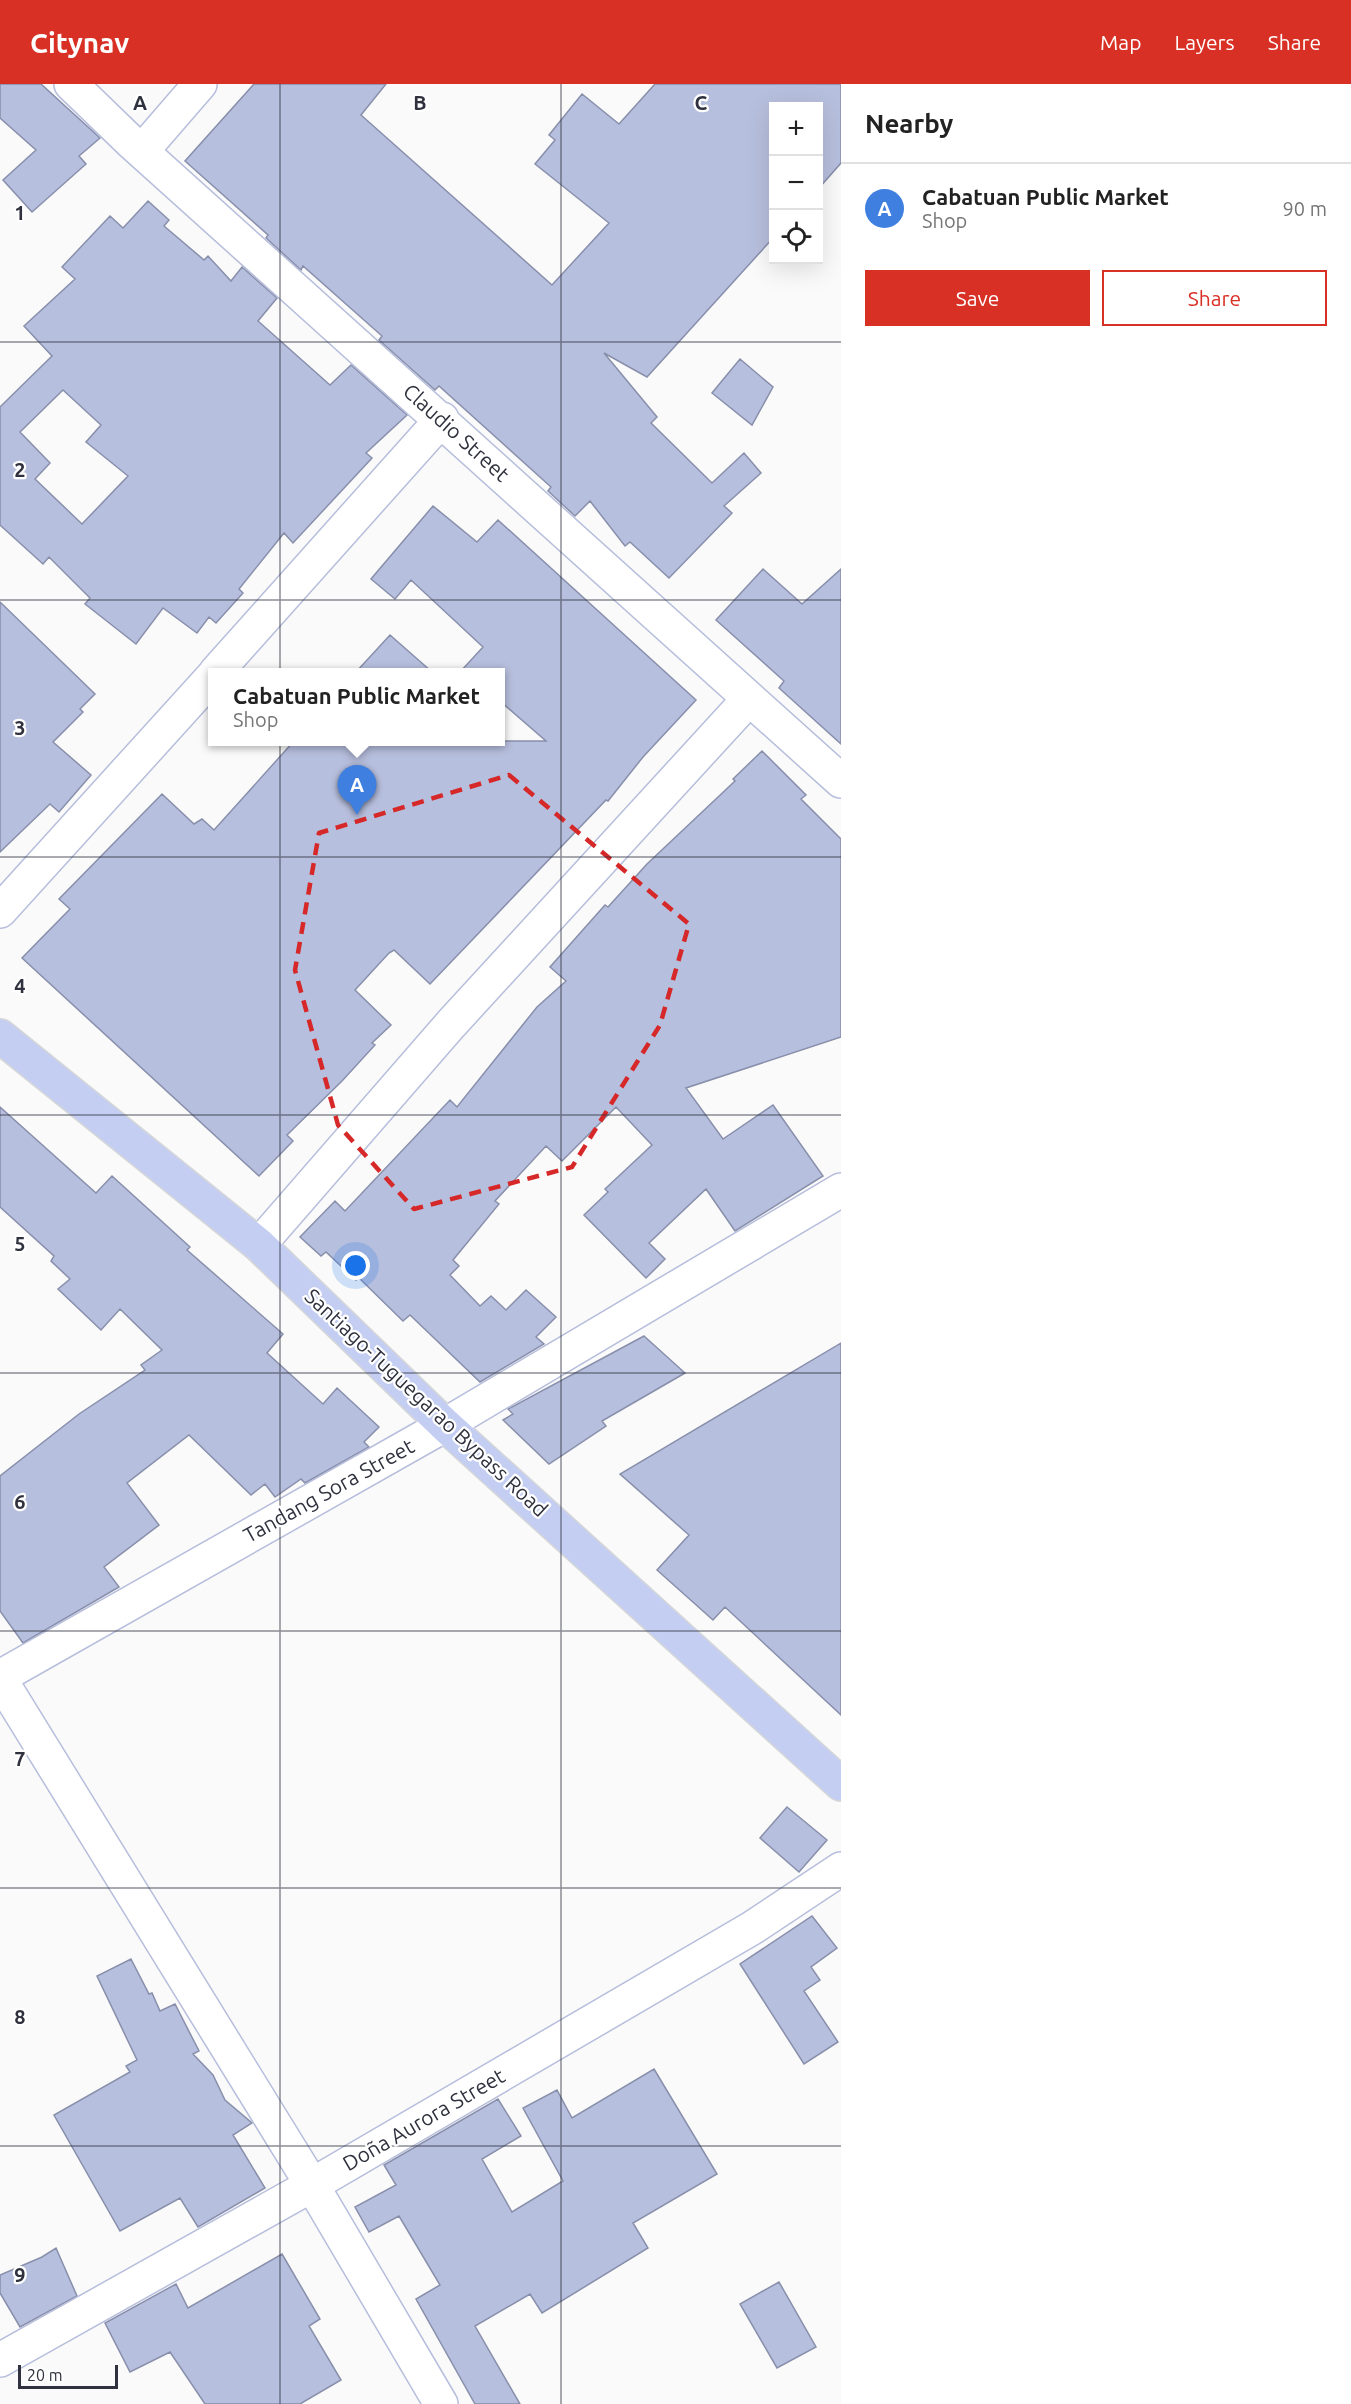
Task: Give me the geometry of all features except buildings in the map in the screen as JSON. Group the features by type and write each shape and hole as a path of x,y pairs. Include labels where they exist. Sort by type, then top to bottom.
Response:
{"highway":[{"name":"Santiago-Tuguegarao Bypass Road","path":"0,1036 259,1245 445,1425 841,1784"}],"street":[{"name":"Claudio Street","path":"71,84 141,151 442,419 748,700 841,782"},
{"path":"141,151 200,84"},
{"path":"219,668 442,419"},
{"path":"0,911 208,681"},
{"path":"259,1245 451,1024 748,700"},
{"name":"Tandang Sora Street","path":"0,1678 445,1425 841,1190"},
{"path":"0,1678 312,2185 441,2404"},
{"name":"Doña Aurora Street","path":"0,2360 312,2185 752,1928 841,1869"}],"highlighted area":[{"path":"509,775 689,924 660,1025 572,1167 414,1209 338,1125 295,970 319,833"}],"place":[{"name":"Cabatuan Public Market","path":"357,815"}]}
